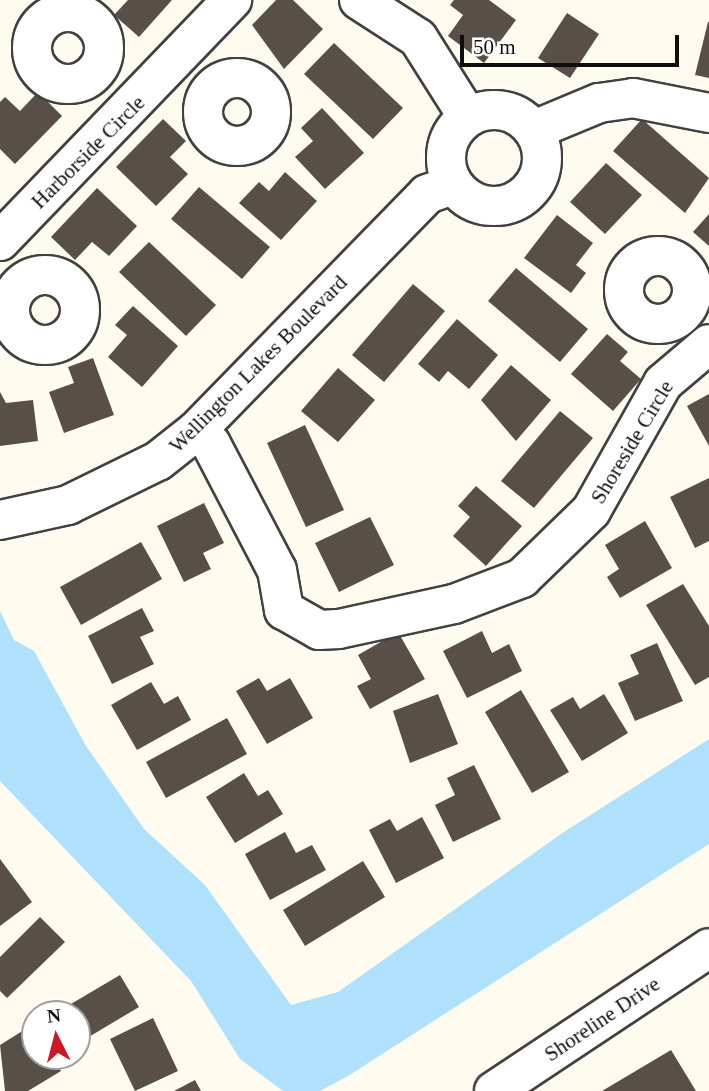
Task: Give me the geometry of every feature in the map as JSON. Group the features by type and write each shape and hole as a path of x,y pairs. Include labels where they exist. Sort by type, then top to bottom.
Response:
{"street":[{"name":"Harborside Circle","path":"0,241 176,64 232,0"},
{"path":"374,4 418,38 468,117"},
{"path":"176,64 211,90"},
{"path":"97,72 135,105"},
{"path":"534,130 599,103 633,98 709,113"},
{"path":"503,112 534,130 543,159 522,198 492,207 464,196 453,185 449,141 468,117 503,112"},
{"name":"Wellington Lakes Boulevard","path":"0,520 68,505 114,486 196,431 427,194 453,185"},
{"name":"Shoreside Circle","path":"196,431 211,444 277,570 284,610 310,626 339,629 454,604 523,578 592,511 663,383 709,344"},
{"name":"Shoreline Drive","path":"494,1091 709,948"}],"water":[{"path":"0,611 14,640 34,651 86,746 144,829 205,885 291,1005 338,992 561,834 709,739 709,844 348,1076 320,1091 283,1091 240,1059 191,981 0,781"}],"building":[{"path":"128,0 172,0 139,37 114,15"},
{"path":"276,0 293,0 323,29 284,69 252,25"},
{"path":"454,0 489,0 516,20 484,63 448,36 463,15 450,5"},
{"path":"567,13 599,34 570,78 538,58"},
{"path":"709,22 709,78 695,75"},
{"path":"334,43 403,108 373,139 304,74"},
{"path":"38,92 62,116 15,164 0,149 0,102 5,97 20,111"},
{"path":"322,108 364,153 325,189 295,157 313,141 301,128"},
{"path":"163,119 186,141 170,157 188,174 156,206 116,167"},
{"path":"642,119 709,178 685,213 613,151"},
{"path":"606,163 642,195 605,234 570,202"},
{"path":"285,172 317,201 281,240 239,203 259,182 269,191"},
{"path":"199,187 270,247 242,279 171,219"},
{"path":"97,188 137,226 109,256 92,242 75,260 51,237"},
{"path":"709,214 709,246 693,232"},
{"path":"557,215 593,243 576,265 586,273 571,293 524,258"},
{"path":"149,242 216,305 186,336 119,272"},
{"path":"516,268 588,329 560,362 488,301"},
{"path":"413,284 445,311 384,382 352,355"},
{"path":"133,306 178,346 142,387 108,357 127,335 115,325"},
{"path":"457,319 498,355 469,389 448,371 439,382 418,364"},
{"path":"607,334 628,352 620,361 641,379 613,411 571,374"},
{"path":"93,358 114,415 64,433 49,392 74,383 68,367"},
{"path":"511,365 551,400 516,441 481,400"},
{"path":"338,368 375,400 338,442 301,411"},
{"path":"0,392 6,403 33,400 38,441 0,446"},
{"path":"709,394 709,446 687,406"},
{"path":"560,411 593,438 534,508 501,481"},
{"path":"305,425 344,510 306,527 267,443"},
{"path":"709,478 709,541 695,548 670,497"},
{"path":"476,486 522,526 486,566 453,536 470,517 458,506"},
{"path":"204,503 224,543 203,553 211,569 184,582 157,526"},
{"path":"370,517 394,565 339,592 315,543"},
{"path":"645,521 672,568 620,598 607,577 619,569 605,545"},
{"path":"141,542 162,579 81,625 60,587"},
{"path":"683,584 709,626 709,677 695,685 646,605"},
{"path":"142,608 154,631 140,637 154,664 112,684 88,636"},
{"path":"482,631 492,653 509,644 522,671 467,698 443,651"},
{"path":"398,632 425,679 370,709 357,686 371,679 358,655"},
{"path":"657,643 683,701 635,721 618,683 639,674 630,655"},
{"path":"259,678 267,691 290,678 313,718 267,744 236,691"},
{"path":"151,682 164,704 178,696 191,720 137,750 111,705"},
{"path":"521,690 569,772 532,793 485,712"},
{"path":"438,694 458,744 410,763 393,711"},
{"path":"604,694 628,733 582,761 550,710 573,697 580,709"},
{"path":"227,718 247,754 166,798 146,762"},
{"path":"474,765 501,819 453,842 435,805 455,795 447,778"},
{"path":"244,773 258,796 268,790 283,814 235,843 206,797"},
{"path":"422,817 444,858 396,883 369,830 390,819 397,831"},
{"path":"285,832 296,853 312,845 326,870 270,900 245,854"},
{"path":"0,859 32,902 0,926"},
{"path":"363,861 385,897 305,946 283,910"},
{"path":"40,917 65,942 7,998 0,991 0,957"},
{"path":"120,975 139,1007 91,1036 91,1000 78,1000"},
{"path":"153,1018 178,1071 135,1091 110,1039"},
{"path":"21,1032 21,1070 61,1071 28,1091 5,1091 0,1045"},
{"path":"671,1050 696,1091 602,1091"},
{"path":"195,1080 201,1091 174,1091"}]}
